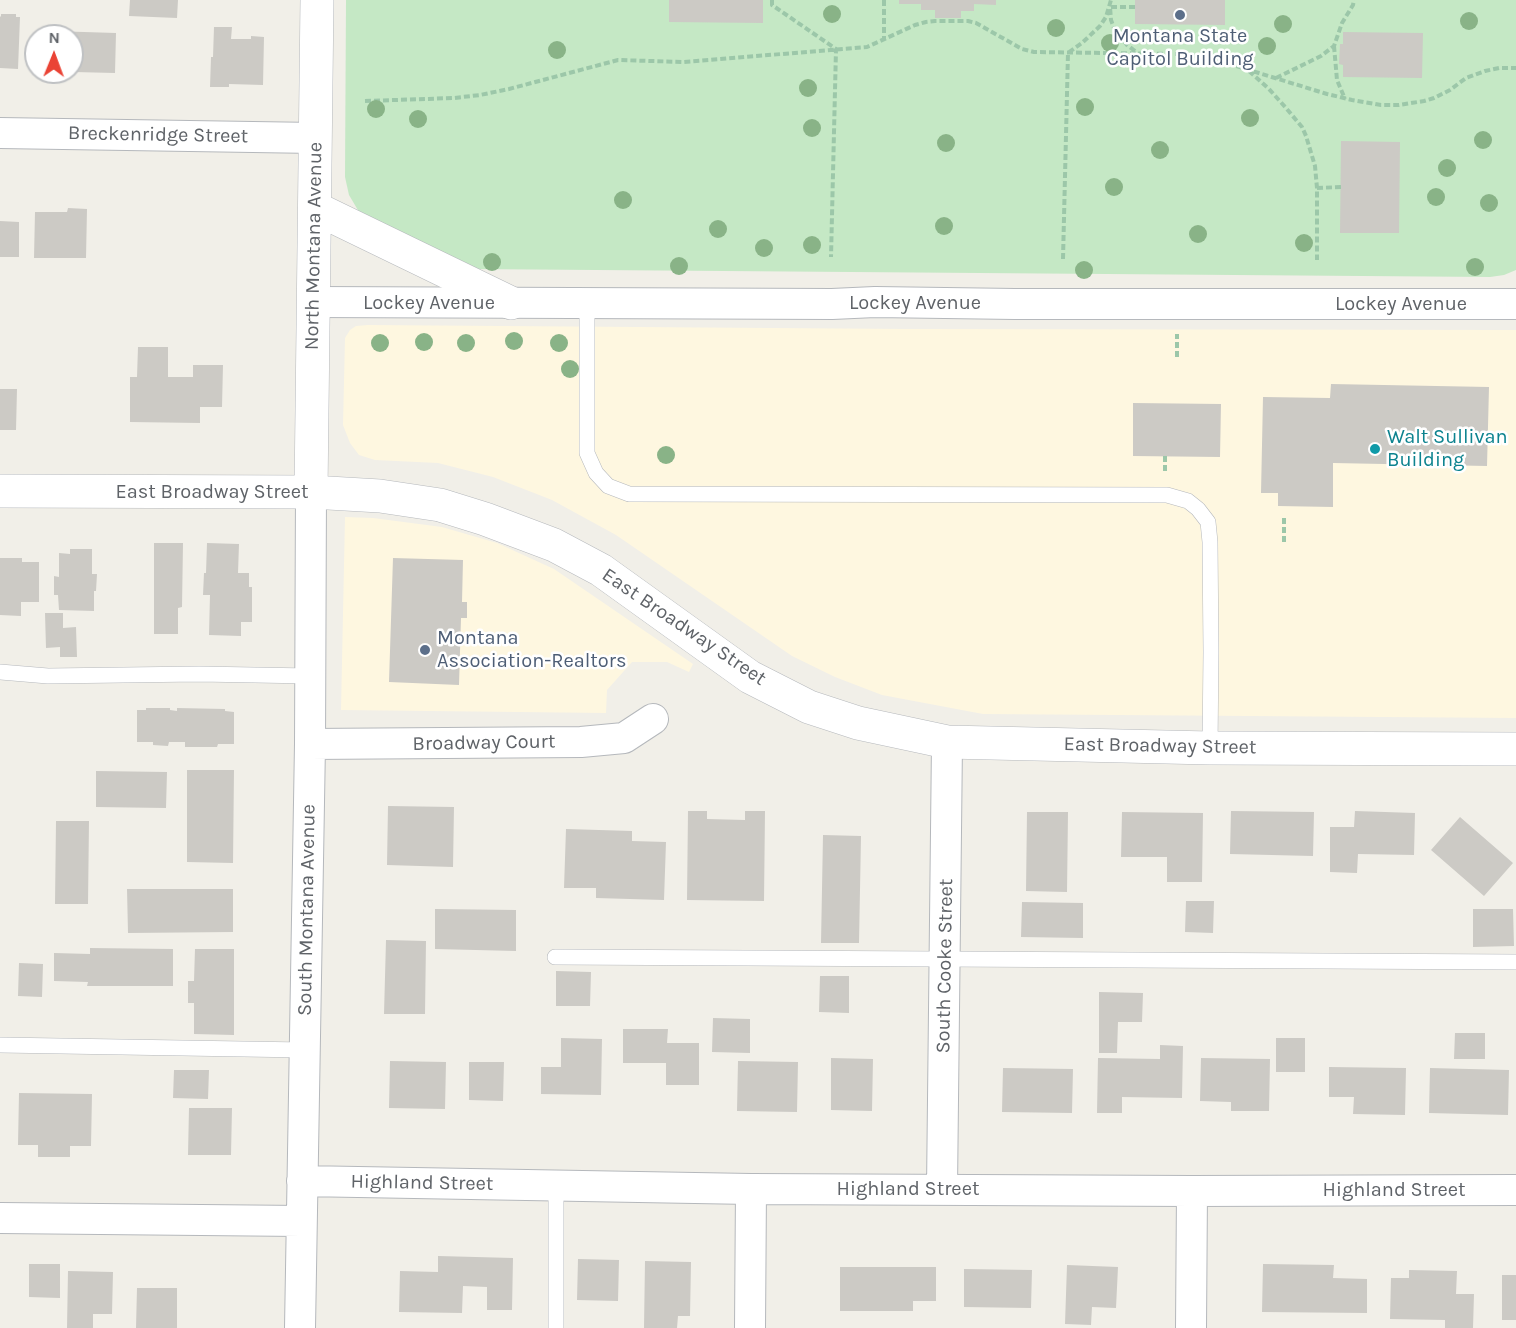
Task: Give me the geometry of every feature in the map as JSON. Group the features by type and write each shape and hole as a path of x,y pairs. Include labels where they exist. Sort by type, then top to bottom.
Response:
{"street":[{"name":"North Montana Avenue","path":"311,492 317,0"},
{"name":"Breckenridge Street","path":"0,133 316,138"},
{"path":"315,208 511,303"},
{"name":"Lockey Avenue","path":"314,302 1516,304"},
{"name":"East Broadway Street","path":"0,491 311,492 380,496 440,505 554,545 601,570 750,677 809,707 858,723 947,742 1210,748 1516,749"},
{"name":"South Montana Avenue","path":"300,1328 310,744 311,492"},
{"name":"Broadway Court","path":"310,744 581,742 624,738 653,719"},
{"name":"South Cooke Street","path":"942,1189 947,742"},
{"name":"Highland Street","path":"302,1181 751,1189 1515,1190"},
{"path":"750,1328 751,1189"},
{"path":"1191,1328 1192,1191"},
{"path":"0,1218 301,1221"}],"lane":[{"path":"587,303 587,453 596,473 608,486 629,494 1167,495 1188,501 1208,522 1210,542 1210,748"},
{"path":"0,672 48,675 310,676"},
{"path":"555,957 1516,962"},
{"path":"0,1045 304,1050"},
{"path":"556,1185 556,1328"}],"path":[{"path":"772,0 772,4 836,49"},
{"path":"884,0 884,39"},
{"path":"1068,53 1100,26 1112,0"},
{"path":"1345,99 1337,80 1334,46 1342,23 1354,0"},
{"path":"1110,7 1135,6"},
{"path":"1110,7 1114,28 1127,45 1139,54"},
{"path":"365,101 480,95 509,90 618,60 684,62 867,47 926,22 976,22 1028,51 1210,58 1345,99 1381,105 1411,104 1434,98 1466,78 1485,71 1516,68"},
{"path":"1276,78 1321,56 1334,46"},
{"path":"831,257 836,49"},
{"path":"1063,260 1068,53"},
{"path":"1248,70 1269,89 1302,127 1313,158 1317,188 1317,260"},
{"path":"1317,188 1341,187"},
{"path":"1177,333 1177,357"},
{"path":"1165,456 1165,472"},
{"path":"1284,518 1284,544"}],"shaded area":[{"path":"356,326 1516,330 1516,718 983,714 882,695 835,677 792,656 616,535 552,500 493,477 438,463 375,460 359,455 350,443 343,425 345,338"},
{"path":"345,517 373,518 442,527 497,543 554,569 693,664 689,672 667,662 632,662 607,690 606,713 341,710"}],"green space":[{"path":"346,0 1516,0 1516,270 1490,277 468,269 362,217 349,195 345,177"}],"building":[{"path":"130,0 178,0 177,18 129,16"},
{"path":"669,0 763,0 763,23 669,22"},
{"path":"899,0 996,0 996,5 974,4 974,11 961,11 961,18 935,18 935,10 921,10 921,4 899,4"},
{"name":"Montana State Capitol Building","path":"1135,0 1225,0 1225,25 1135,24"},
{"path":"1,14 16,14 16,17 20,17 18,69 0,68"},
{"path":"214,27 232,27 231,39 264,37 263,85 229,84 229,87 210,87"},
{"path":"84,32 116,33 115,73 84,72"},
{"path":"1343,32 1423,33 1422,78 1343,77 1343,65 1339,64"},
{"path":"1341,141 1400,142 1399,233 1340,233"},
{"path":"68,208 87,209 86,258 34,258 35,212 67,212"},
{"path":"0,221 19,222 19,257 0,257"},
{"path":"138,347 168,347 168,377 193,377 193,365 223,365 222,407 200,407 200,423 130,422 130,377 137,377"},
{"name":"Walt Sullivan Building","path":"1331,384 1489,387 1487,466 1333,463 1333,507 1278,506 1278,493 1261,493 1263,397 1330,398"},
{"path":"0,389 17,389 16,430 0,430"},
{"path":"1133,403 1221,404 1220,457 1133,456"},
{"path":"154,543 183,543 182,607 178,608 178,634 154,634"},
{"path":"207,543 239,544 238,573 249,573 249,587 252,587 252,622 241,622 241,636 209,635 210,595 203,595"},
{"path":"70,549 92,549 92,574 97,574 94,611 59,610 58,595 54,595 54,576 59,577 59,553 70,554"},
{"path":"0,558 22,558 22,562 39,562 39,602 21,602 21,616 0,615"},
{"name":"Montana Association-Realtors","path":"393,558 463,560 462,602 467,602 467,618 461,618 459,685 389,682"},
{"path":"45,613 63,613 63,628 76,627 77,657 60,657 60,647 46,648"},
{"path":"146,708 170,708 170,710 177,711 177,708 225,709 225,711 234,712 234,744 218,744 217,747 185,747 185,742 169,742 168,746 153,745 153,742 137,742 137,710 146,710"},
{"path":"187,770 234,770 233,863 187,862"},
{"path":"96,771 167,772 166,808 96,807"},
{"path":"388,806 454,807 453,867 387,865"},
{"path":"688,811 707,811 707,819 745,820 745,811 765,811 764,901 687,900"},
{"path":"1231,811 1314,812 1313,856 1230,854"},
{"path":"1355,811 1415,813 1414,855 1358,854 1357,873 1330,872 1330,827 1354,827"},
{"path":"1027,812 1068,812 1067,892 1026,891"},
{"path":"1122,812 1203,813 1202,882 1167,882 1167,857 1121,857"},
{"path":"1460,817 1513,863 1484,896 1431,850"},
{"path":"56,821 89,821 88,904 55,904"},
{"path":"566,829 632,831 632,841 666,842 664,900 596,898 596,888 564,888"},
{"path":"823,835 861,836 859,943 821,943"},
{"path":"127,889 233,889 233,932 128,933"},
{"path":"1186,901 1214,901 1213,933 1185,932"},
{"path":"1022,902 1083,903 1083,938 1021,937"},
{"path":"435,909 516,910 516,951 435,949"},
{"path":"1473,909 1513,909 1514,946 1473,947"},
{"path":"386,940 426,941 425,1014 384,1014"},
{"path":"90,948 173,949 173,986 87,986 88,982 54,981 54,953 90,954"},
{"path":"195,949 234,949 234,1035 194,1034 194,1003 188,1003 188,981 194,981"},
{"path":"19,963 43,964 42,997 18,996"},
{"path":"556,971 591,972 590,1006 556,1006"},
{"path":"820,976 849,976 849,1013 819,1012"},
{"path":"1099,992 1143,993 1142,1022 1118,1022 1117,1053 1099,1053"},
{"path":"713,1018 750,1019 750,1053 712,1052"},
{"path":"623,1029 668,1029 667,1043 699,1043 699,1085 666,1085 666,1063 623,1063"},
{"path":"1455,1033 1485,1033 1485,1059 1454,1059"},
{"path":"561,1038 602,1039 601,1095 541,1094 541,1067 561,1067"},
{"path":"1276,1038 1305,1038 1305,1072 1276,1072"},
{"path":"1160,1045 1183,1046 1182,1098 1122,1097 1122,1113 1097,1113 1098,1058 1160,1059"},
{"path":"831,1058 873,1059 872,1111 831,1110"},
{"path":"1201,1058 1270,1059 1269,1111 1231,1111 1231,1102 1200,1101"},
{"path":"390,1061 446,1062 445,1109 389,1108"},
{"path":"738,1061 798,1062 797,1112 737,1111"},
{"path":"469,1062 504,1062 503,1101 469,1100"},
{"path":"1329,1067 1406,1068 1405,1115 1353,1114 1354,1097 1329,1097"},
{"path":"1003,1068 1073,1069 1072,1113 1002,1112"},
{"path":"1430,1068 1509,1070 1508,1115 1429,1113"},
{"path":"174,1070 209,1070 208,1099 173,1098"},
{"path":"19,1093 92,1094 91,1146 70,1146 70,1157 38,1157 38,1145 18,1145"},
{"path":"189,1108 232,1108 231,1155 188,1155"},
{"path":"438,1256 513,1258 512,1310 487,1310 487,1287 463,1286 462,1313 399,1312 400,1271 438,1272"},
{"path":"578,1259 619,1260 618,1301 577,1300"},
{"path":"645,1261 691,1262 690,1316 678,1316 677,1328 644,1328"},
{"path":"29,1264 60,1264 60,1298 29,1297"},
{"path":"1263,1264 1334,1265 1333,1278 1367,1279 1367,1313 1262,1312"},
{"path":"1067,1265 1118,1267 1116,1308 1092,1307 1091,1325 1065,1324"},
{"path":"840,1267 936,1267 936,1301 913,1301 913,1311 840,1311"},
{"path":"964,1269 1032,1270 1031,1308 964,1307"},
{"path":"1409,1270 1457,1271 1456,1294 1474,1294 1473,1328 1445,1328 1445,1320 1390,1319 1391,1278 1409,1278"},
{"path":"68,1271 113,1272 112,1314 93,1314 93,1328 67,1328"},
{"path":"1502,1275 1516,1275 1516,1320 1502,1320"},
{"path":"137,1288 177,1288 177,1328 136,1328"}],"place":[{"name":"Montana State Capitol Building","path":"1180,15"},
{"name":"Walt Sullivan Building","path":"1375,449"},
{"name":"Montana Association-Realtors","path":"425,650"}]}
